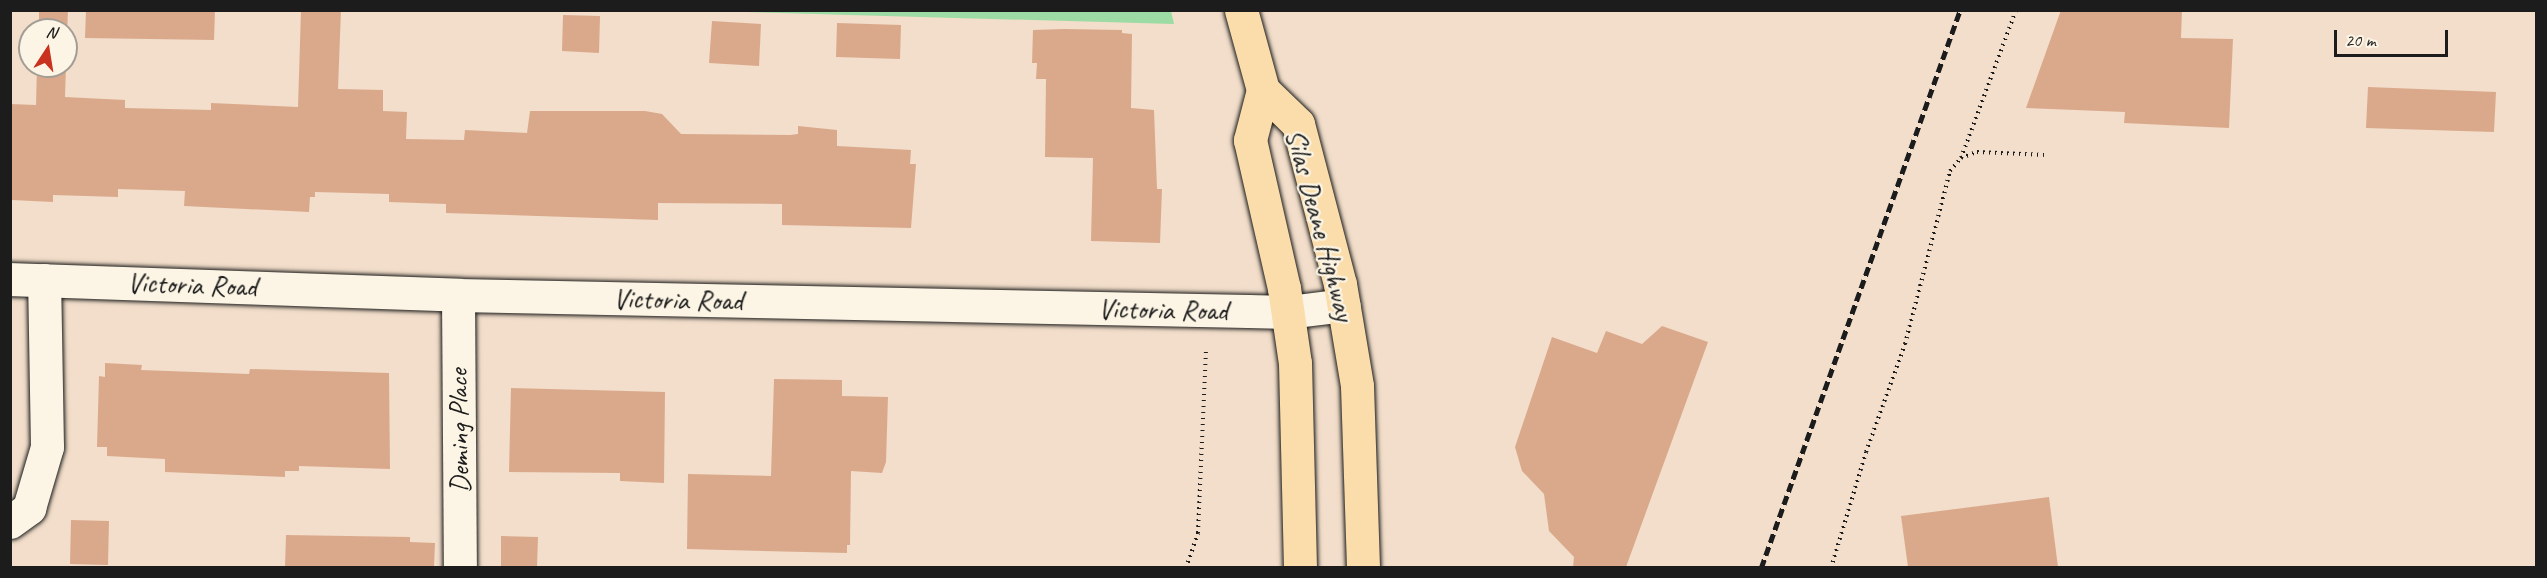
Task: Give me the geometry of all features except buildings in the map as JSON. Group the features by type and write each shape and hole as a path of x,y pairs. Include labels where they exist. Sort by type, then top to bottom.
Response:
{"main road":[{"path":"1241,10 1263,90"},
{"name":"Silas Deane Highway","path":"1300,567 1296,387 1288,312 1250,140 1263,90 1298,124 1344,305 1359,414 1363,567"}],"street":[{"name":"Victoria Road","path":"10,279 458,295 1288,312 1344,305"},
{"path":"10,522 28,508 47,447 44,280"},
{"name":"Deming Place","path":"458,295 460,567"}],"path":[{"path":"1831,567 1866,452 1909,333 1942,192 1950,171 1961,158 2016,10"},
{"path":"1961,158 1977,152 2044,154"},
{"path":"1186,567 1197,533 1206,349"}],"green space":[{"path":"1171,10 1174,24 709,11"}],"railway":[{"path":"1761,568 1960,10"}]}
